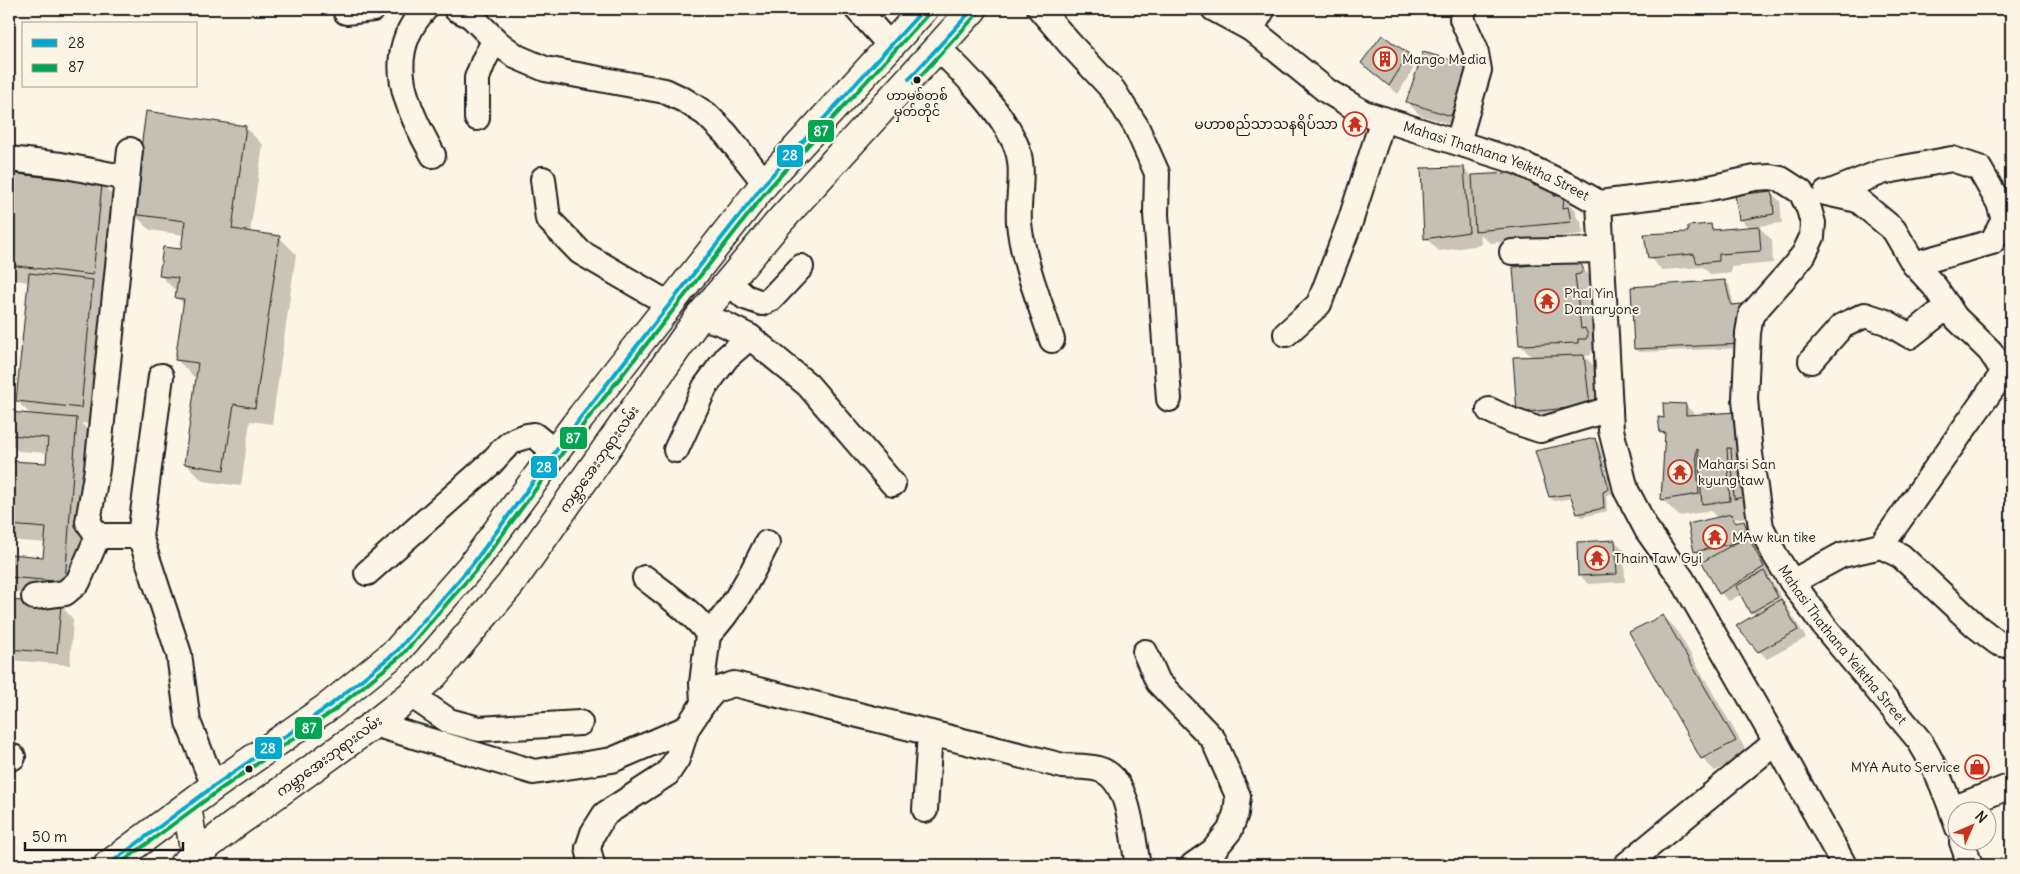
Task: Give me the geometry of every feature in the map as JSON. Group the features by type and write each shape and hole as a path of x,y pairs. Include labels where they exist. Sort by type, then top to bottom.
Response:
{"main road":[{"path":"108,865 214,786 329,706 397,651 472,565 581,416 765,183 924,9"},
{"name":"ကမ္ဘာအေးဘုရားလမ်း","path":"189,861 234,825 374,724 434,675 488,613 700,316 779,222 973,9"},
{"path":"581,416 611,442"},
{"path":"472,565 488,613"},
{"path":"187,806 189,861"}],"street":[{"path":"346,12 373,9"},
{"path":"456,9 471,16 495,40 517,57 545,69 666,91 684,100 706,114 726,134 765,183"},
{"path":"858,9 890,45"},
{"path":"1040,9 1113,90 1136,126 1157,173 1156,214 1169,398"},
{"name":"Mahasi Thathana Yeiktha Street","path":"1214,9 1251,29 1326,91 1364,113 1518,162 1571,187 1599,203 1696,192 1755,178 1770,177 1781,179 1801,192 1811,216 1812,237 1804,254 1792,270 1751,315 1748,333 1745,398 1750,454 1761,527 1775,555 1792,582 1824,626 1919,740 1931,760 1948,802"},
{"path":"1251,29 1263,9"},
{"path":"1458,142 1479,70 1475,48 1462,19 1464,9"},
{"path":"416,10 406,34 400,65 407,102 416,125 433,155"},
{"path":"476,118 477,78 495,40"},
{"path":"937,47 972,81 1014,141 1022,163 1019,185 1020,223 1025,255 1052,340"},
{"path":"1286,334 1319,304 1350,222 1383,119"},
{"path":"98,536 88,522 97,469 130,150"},
{"path":"9,160 61,165 127,178"},
{"path":"1828,193 1882,172 1952,160 1979,168 1999,203 2004,220 1992,242 1914,264"},
{"path":"543,179 548,219 580,252 670,304"},
{"path":"1801,192 1828,193 1858,200 1894,230 1914,264 1935,286 1955,317 1990,351 2008,373 1881,546"},
{"path":"1599,203 1611,430 1626,490 1647,530 1682,579 1844,865"},
{"path":"1512,252 1601,250"},
{"path":"729,282 746,297 762,302 771,299 802,267"},
{"path":"1811,361 1842,326 1865,315 1886,322 1910,336 1948,306"},
{"path":"700,316 724,324 750,337 808,385 893,484"},
{"path":"676,450 705,387 727,357 750,337"},
{"path":"161,376 140,536 179,654 188,722 214,786"},
{"path":"1489,410 1513,422 1540,430 1610,409"},
{"path":"367,573 491,463 509,442 522,436 534,436 555,452"},
{"path":"98,536 140,536"},
{"path":"34,597 65,594 78,582 98,536"},
{"path":"703,704 702,683 708,635 725,617 743,591 767,543"},
{"path":"1792,582 1842,555 1881,546 1901,556 1976,626 1998,643 2011,646"},
{"path":"644,578 697,620 708,635"},
{"path":"1145,652 1158,682 1213,739 1238,796 1236,813 1230,830 1213,850 1193,865"},
{"path":"592,865 588,848 593,833 605,814 667,774 677,759 686,728 703,704 715,690 734,684 1063,766 1100,769 1115,780 1122,792 1129,812 1138,865"},
{"path":"411,695 449,722 479,729 580,723"},
{"path":"374,724 534,772 612,760 686,728"},
{"path":"925,810 930,733"},
{"path":"1626,865 1776,742"},
{"path":"1983,802 2011,786"},
{"path":"1965,852 1970,865"}],"building":[{"name":"Mango Media","path":"1382,35 1409,54 1389,86 1361,63"},
{"path":"1423,52 1469,65 1451,116 1406,102"},
{"path":"146,111 246,126 232,229 280,236 255,408 234,404 224,470 184,464 198,363 175,360 184,299 175,298 178,278 159,276 163,247 181,249 185,221 132,214"},
{"path":"1464,167 1469,232 1424,239 1421,168"},
{"path":"1529,172 1534,186 1554,186 1554,196 1564,195 1563,208 1568,207 1571,222 1475,231 1472,175"},
{"path":"9,173 102,184 93,275 9,265"},
{"path":"1772,191 1774,214 1739,220 1735,195"},
{"path":"1711,224 1712,230 1759,226 1761,251 1719,254 1719,261 1697,263 1694,254 1648,258 1644,234 1688,232 1688,226"},
{"name":"Phal Yin Damaryone","path":"1571,261 1579,263 1583,267 1580,274 1575,275 1581,329 1585,328 1588,335 1586,339 1578,339 1578,343 1519,345 1513,267"},
{"path":"29,273 93,280 81,408 16,401"},
{"path":"1725,280 1731,305 1742,304 1743,344 1634,349 1631,287"},
{"path":"1584,355 1590,406 1517,413 1513,357"},
{"name":"Maharsi San kyung taw","path":"1663,403 1686,404 1686,415 1738,412 1748,496 1734,499 1731,448 1727,448 1730,501 1702,504 1698,449 1696,450 1699,494 1661,500 1665,432 1660,433 1658,417 1664,418"},
{"path":"9,412 77,418 65,582 9,577 9,554 43,557 46,528 9,525 9,461 46,463 48,438 9,435"},
{"path":"1595,438 1609,489 1603,492 1604,508 1577,514 1570,494 1549,497 1535,451"},
{"name":"MAw kun tike","path":"1731,514 1735,523 1744,521 1747,529 1739,532 1739,542 1694,552 1688,524"},
{"path":"1748,536 1764,567 1719,594 1702,562"},
{"name":"Thain Taw Gyi","path":"1615,540 1617,574 1578,576 1577,542"},
{"path":"1764,571 1778,597 1750,613 1736,586"},
{"path":"1781,599 1798,630 1758,652 1736,626"},
{"path":"9,600 61,604 57,653 9,649"},
{"path":"1663,615 1736,741 1701,759 1629,632"}],"transit line":[{"name":"28","path":"108,865 214,786 329,706 397,651 472,565 581,417 765,183 924,9"},
{"name":"28","path":"909,79 973,9"},
{"name":"87","path":"118,865 218,791 333,711 402,655 477,569 586,421 770,187 929,13"},
{"name":"87","path":"914,83 978,13"}],"place":[{"name":"Mango Media","path":"1385,59"},
{"name":"ဟာမစ်တစ် မှတ်တိုင်","path":"917,80"},
{"name":"မဟာစည်သာသနရိပ်သာ","path":"1355,124"},
{"name":"Phal Yin Damaryone","path":"1547,301"},
{"name":"Maharsi San kyung taw","path":"1680,472"},
{"name":"MAw kun tike","path":"1715,537"},
{"name":"Thain Taw Gyi","path":"1597,558"},
{"name":"MYA Auto Service","path":"1977,767"}]}
